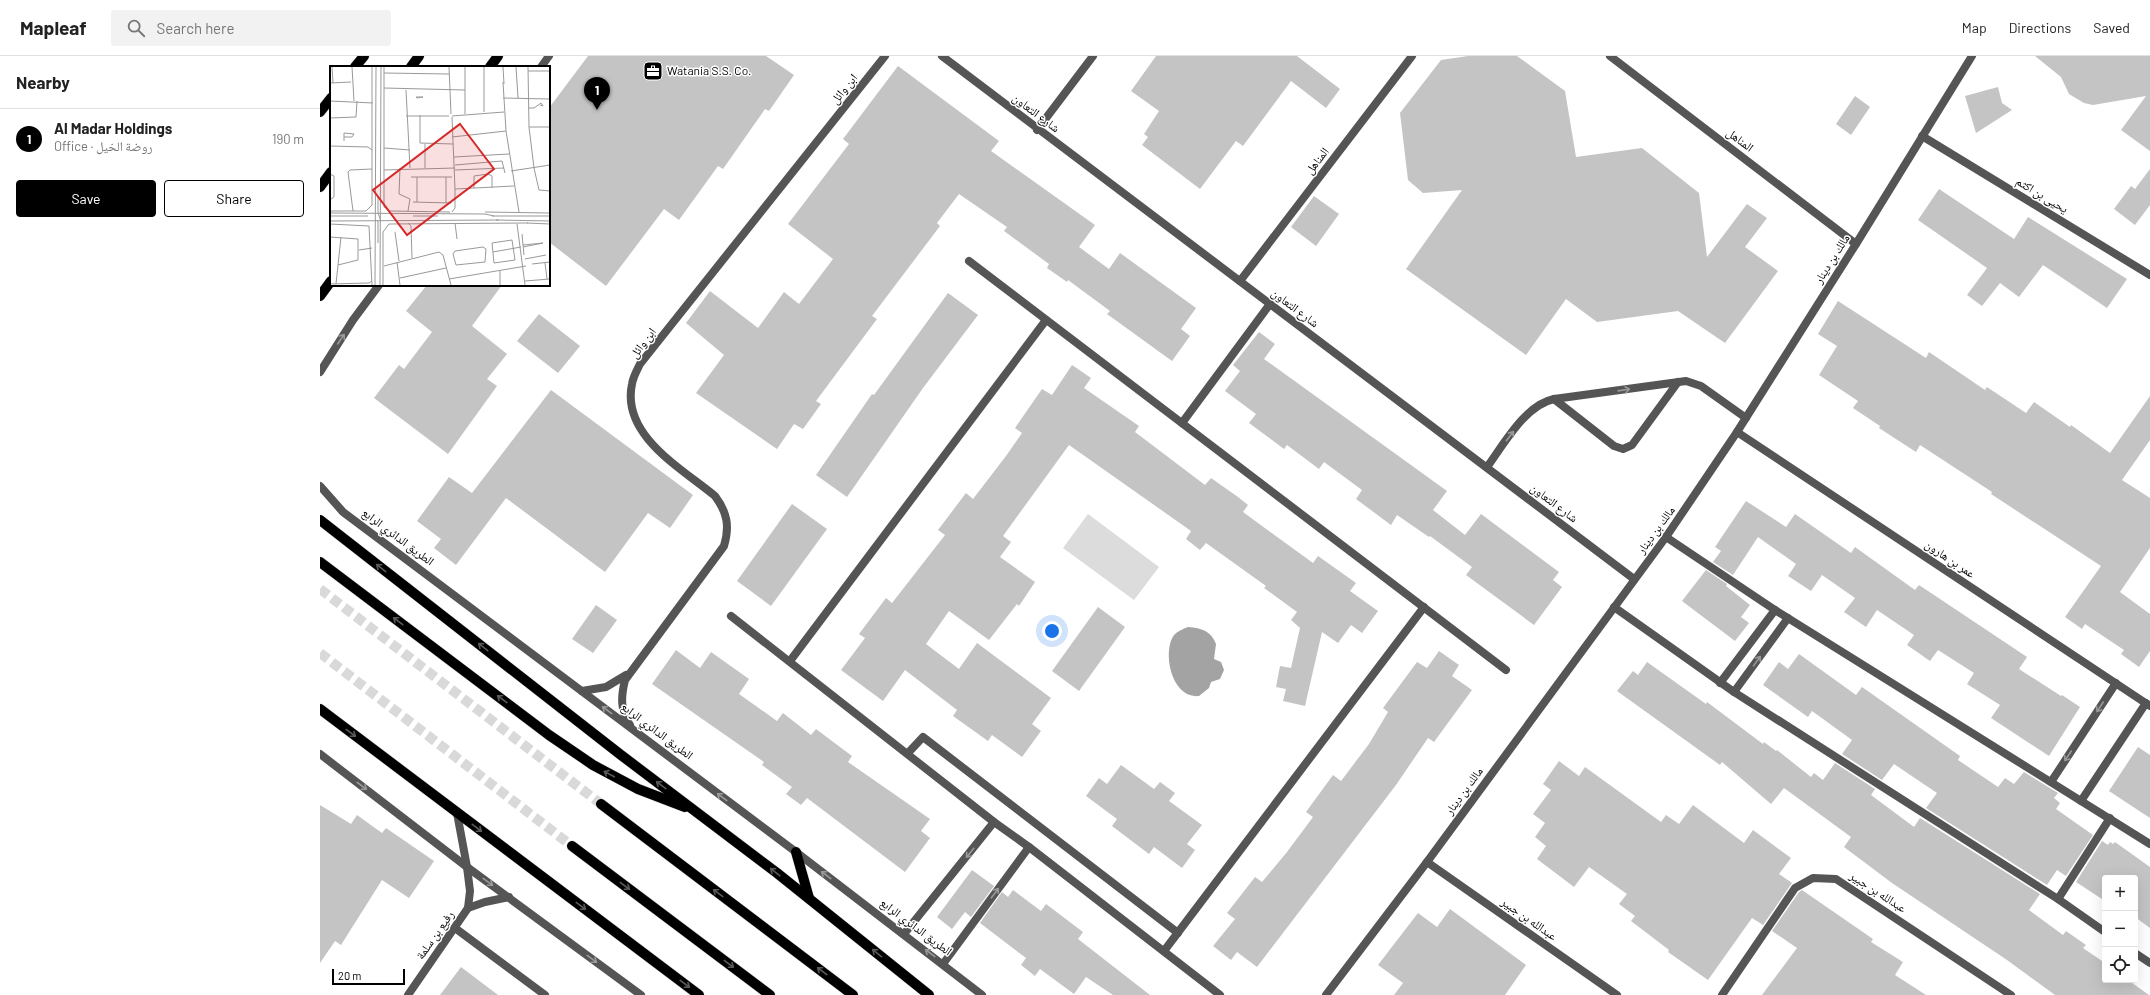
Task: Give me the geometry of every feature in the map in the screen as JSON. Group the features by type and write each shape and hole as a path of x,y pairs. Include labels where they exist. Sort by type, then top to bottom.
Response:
{"main road":[{"path":"356,66 364,56"},
{"path":"412,66 419,56"},
{"path":"491,66 498,56"},
{"path":"320,112 330,99"},
{"path":"320,187 330,173"},
{"path":"320,296 330,282"},
{"path":"320,520 808,898 929,995"},
{"path":"320,562 549,735 592,765 638,789 696,811"},
{"path":"320,709 699,995"},
{"path":"600,804 853,995"},
{"path":"572,846 770,995"},
{"path":"796,852 808,898"}],"street":[{"path":"541,66 549,56"},
{"name":"ابن وائل","path":"632,729 626,720 621,698 625,680 724,546 728,521 724,508 715,496 648,441 636,423 630,404 632,383 640,364 886,56"},
{"name":"شارع التعاون","path":"942,56 1037,130 1240,281 1634,579"},
{"path":"1037,130 1093,56"},
{"name":"المناهل","path":"1240,281 1412,56"},
{"name":"المناهل","path":"1610,56 1856,244"},
{"name":"مالك بن دينار","path":"1326,995 1666,537 1746,418 1972,56"},
{"name":"يحيى بن اكثم","path":"1922,136 2150,275"},
{"path":"969,261 1506,670"},
{"path":"320,372 353,320 378,286"},
{"path":"1182,423 1270,304"},
{"path":"790,661 1046,320"},
{"path":"1554,399 1614,446 1623,449 1632,445 1678,382"},
{"path":"1487,467 1533,408 1546,401 1554,399 1686,382 1701,386 1746,418"},
{"name":"عمر بن هارون","path":"1737,432 2148,705"},
{"name":"الطريق الدائري الرابع","path":"320,486 343,512 796,852 982,995"},
{"path":"1666,537 1775,610 2150,844"},
{"path":"1164,951 1424,607"},
{"path":"1614,608 1720,683 2058,899 2102,930"},
{"path":"1720,683 1775,610"},
{"path":"731,616 908,753 994,822 1029,847 1220,995"},
{"path":"1734,692 1788,618"},
{"name":"ابن وائل","path":"582,691 606,687 619,681 630,672"},
{"path":"2050,782 2116,683"},
{"path":"2081,801 2148,705"},
{"path":"908,753 923,737 1178,933"},
{"path":"320,754 467,867 641,995"},
{"name":"رفيع بن سلمة","path":"408,995 468,908 470,891 457,813"},
{"path":"2058,899 2110,818"},
{"path":"904,934 994,822"},
{"path":"943,964 1029,847"},
{"name":"عبدالله بن جبير","path":"1426,862 1617,995"},
{"name":"عبدالله بن جبير","path":"1722,995 1786,899 1795,888 1813,878 1836,878 2011,995"},
{"name":"رفيع بن سلمة","path":"468,908 508,897"},
{"path":"455,928 545,995"},
{"path":"2138,955 2150,963"}],"shaded area":[{"path":"1088,514 1159,567 1134,600 1063,548"},
{"path":"1188,627 1202,629 1209,633 1216,644 1214,659 1221,662 1224,670 1220,679 1211,682 1209,688 1199,696 1189,695 1182,690 1176,682 1169,662 1170,642 1174,635"}],"building":[{"path":"588,56 766,56 794,75 769,111 765,109 723,169 718,166 679,220 664,209 606,286 550,243 550,107"},
{"path":"1156,56 1297,56 1340,89 1326,108 1291,81 1243,146 1236,141 1200,189 1142,145 1148,137 1144,134 1159,111 1131,91"},
{"path":"1468,56 1517,56 1565,91 1576,157 1642,148 1699,193 1707,257 1747,204 1767,218 1745,247 1778,271 1725,343 1678,311 1597,322 1566,299 1526,355 1406,269 1462,190 1423,193 1408,180 1400,113 1441,60"},
{"path":"2035,56 2150,56 2150,151 2121,130 2146,96 2093,105 2084,103 2069,94 2061,77"},
{"path":"898,66 999,141 991,151 1095,225 1079,247 1109,269 1120,253 1196,308 1181,329 1190,336 1172,361 1107,314 1110,311 1068,280 1067,282 1047,268 1049,264 1004,231 1007,227 959,194 937,223 940,226 872,316 877,319 816,401 821,404 803,429 794,424 777,449 696,393 724,355 686,323 710,291 758,328 784,292 799,304 833,259 788,224 849,144 843,139"},
{"path":"1998,87 2002,103 2012,110 1976,133 1965,96"},
{"path":"1855,96 1870,107 1851,135 1836,124"},
{"path":"2150,169 2150,205 2135,225 2114,209 2131,186 2135,189"},
{"path":"1939,189 2014,239 2028,217 2127,279 2107,308 2043,265 2019,297 2000,283 1982,306 1967,295 1987,268 1918,220"},
{"path":"1314,196 1339,214 1316,246 1291,227"},
{"path":"426,286 501,286 472,326 507,354 487,379 497,386 448,454 374,398 399,365 404,369 432,332 406,311"},
{"path":"948,293 978,315 923,388 847,497 816,475 872,394 874,395"},
{"path":"1838,301 1926,358 1929,352 1985,390 1987,387 2026,413 2034,402 2070,427 2071,425 2110,453 2150,396 2150,440 2122,480 2150,498 2150,548 2120,592 2150,614 2150,651 2139,667 2121,654 2124,650 2085,624 2082,629 2065,617 2101,566 1991,494 1992,492 1920,445 1916,452 1879,428 1880,426 1853,408 1858,401 1819,375 1837,346 1818,334"},
{"path":"539,314 580,346 558,373 517,341"},
{"path":"1259,332 1275,344 1264,359 1447,491 1433,510 1465,535 1481,514 1559,572 1553,580 1562,587 1534,625 1466,575 1472,567 1430,536 1429,537 1397,515 1391,525 1356,499 1362,490 1324,462 1319,469 1287,445 1284,449 1249,423 1256,414 1225,391 1240,371 1233,365"},
{"path":"1072,365 1091,378 1084,388 1139,426 1135,432 1205,485 1211,478 1238,497 1248,505 1243,512 1313,563 1318,556 1356,583 1350,591 1378,611 1362,633 1351,625 1338,643 1322,632 1305,706 1283,701 1286,689 1276,687 1280,666 1291,668 1300,628 1291,620 1297,612 1264,588 1266,586 1206,543 1200,550 1186,539 1191,531 1069,445 1003,536 1011,542 1000,557 1035,582 1019,606 1017,604 989,640 949,611 926,644 959,669 977,643 1051,698 1032,724 1041,731 1022,757 992,735 988,741 953,716 957,710 905,670 883,701 841,670 865,638 859,634 886,598 892,603 945,535 938,530 966,493 973,499 1006,456 1022,433 1015,428 1042,389 1052,395"},
{"path":"551,390 693,495 670,528 648,513 605,572 506,498 456,565 434,548 441,539 417,521 449,477 472,493"},
{"path":"1746,501 1786,527 1795,514 1851,553 1855,547 1915,590 1919,585 2027,657 2019,669 2080,707 2049,756 1991,718 2000,705 1967,684 1974,673 1938,650 1930,661 1907,645 1914,635 1877,610 1866,627 1844,612 1855,598 1822,575 1811,591 1788,576 1796,564 1758,537 1733,575 1713,562 1721,551 1715,547"},
{"path":"792,504 827,529 771,606 737,581"},
{"path":"1706,570 1727,584 1726,586 1750,605 1741,617 1749,623 1735,641 1682,601"},
{"path":"596,605 617,620 593,653 572,639"},
{"path":"1098,607 1125,627 1079,691 1052,671"},
{"path":"676,650 700,668 711,652 749,679 739,694 777,721 783,713 811,735 816,729 852,756 848,762 930,819 921,831 930,838 905,872 807,798 801,805 786,794 792,787 762,765 764,762 652,684"},
{"path":"1439,651 1459,665 1452,676 1472,690 1434,742 1428,738 1396,785 1257,967 1237,952 1231,960 1213,946 1235,919 1227,913 1255,877 1262,882 1287,852 1313,817 1306,812 1333,775 1341,781 1369,744 1388,712 1383,708 1417,662 1427,668"},
{"path":"1799,654 1856,695 1862,687 1960,756 1958,760 1998,787 2005,778 2014,784 2024,772 2058,793 2054,798 2060,803 2056,809 2093,835 2066,876 2057,870 2047,885 1926,808 1937,793 1894,764 1882,780 1842,754 1852,740 1812,711 1808,717 1763,685 1779,662 1788,669"},
{"path":"1647,662 1706,704 1707,702 1763,744 1764,742 1776,751 1777,750 1811,777 1814,773 1823,780 1835,763 1875,789 1871,795 1914,827 1920,818 2040,894 2029,910 2063,935 2066,931 2086,945 2083,948 2102,961 2102,983 2132,983 2149,995 2055,995 2007,960 1892,883 1844,847 1851,837 1784,788 1771,804 1722,762 1720,765 1617,691 1633,671 1638,675"},
{"path":"2138,747 2150,755 2150,818 2109,791"},
{"path":"1559,761 1579,776 1585,767 1661,822 1666,815 1679,824 1693,805 1744,843 1753,830 1791,858 1779,874 1792,883 1763,925 1752,918 1708,980 1668,952 1669,950 1631,921 1635,916 1619,904 1627,894 1589,867 1574,887 1537,859 1546,846 1535,837 1545,823 1533,814 1551,790 1543,784"},
{"path":"1121,765 1154,789 1160,782 1175,793 1169,801 1202,825 1187,844 1195,850 1182,868 1154,847 1149,854 1112,826 1117,819 1086,796 1099,778 1107,784"},
{"path":"320,805 351,824 357,815 382,833 386,828 434,861 409,898 382,880 341,945 335,941 320,963"},
{"path":"2102,841 2108,845 2110,842 2113,844 2115,842 2150,867 2150,928 2138,919 2138,875 2102,875 2102,899 2076,882"},
{"path":"972,870 994,886 971,917 965,912 952,929 937,917"},
{"path":"1013,890 1041,911 1046,904 1083,932 1078,939 1150,995 1113,995 1086,977 1074,994 1040,969 1035,976 1021,965 1026,958 980,923 1002,892 1008,897"},
{"path":"1802,890 1873,939 1871,942 1903,962 1895,975 1926,995 1762,995 1797,948 1772,931 1799,892"},
{"path":"1450,909 1526,965 1505,995 1394,995 1403,983 1378,965 1418,913 1437,927"},
{"path":"461,967 498,995 440,995"}],"tunnel":[{"path":"320,589 601,804"},
{"path":"320,653 572,846"}],"place":[{"name":"Watania S.S. Co.","path":"653,71"},
{"name":"Al Madar Holdings","path":"597,110"}]}
